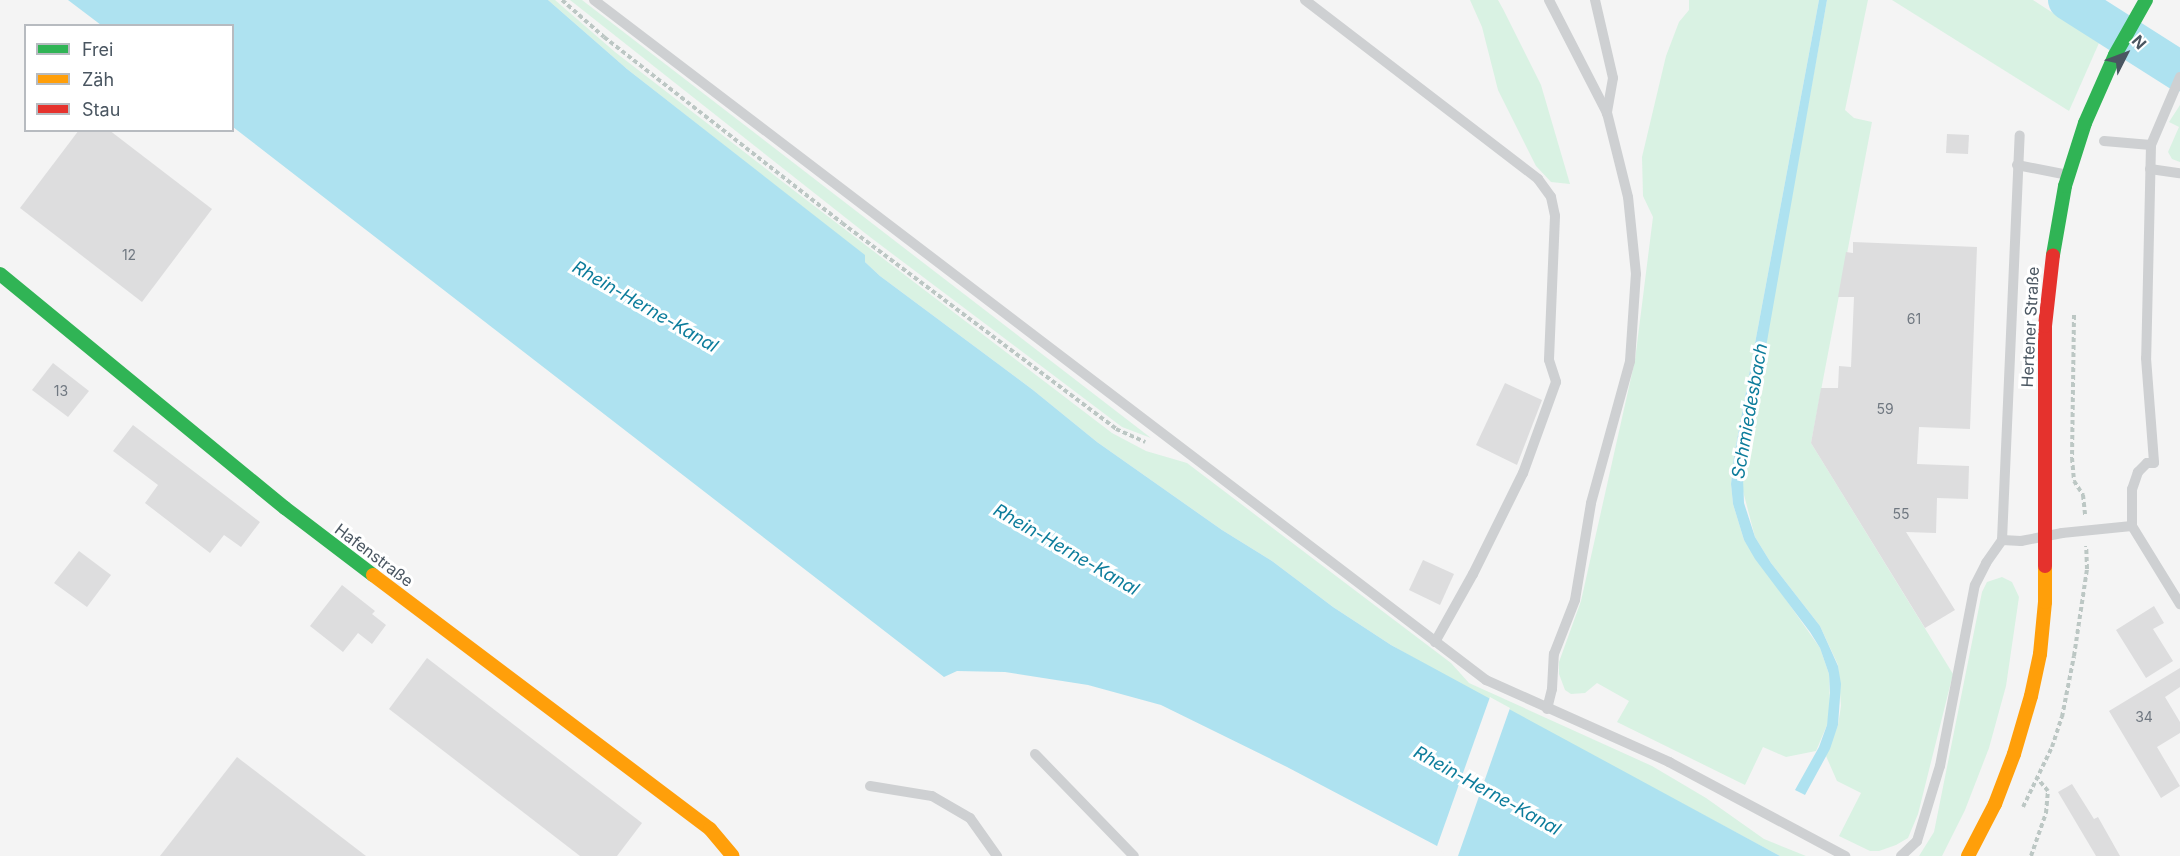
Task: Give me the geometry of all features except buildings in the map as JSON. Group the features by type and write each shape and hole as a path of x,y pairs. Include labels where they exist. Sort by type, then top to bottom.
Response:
{"street":[{"name":"Hertener Straße","path":"1968,856 1995,804 2031,696 2040,654 2045,602 2043,405 2047,295 2055,234 2068,175 2085,123 2101,86 2146,0"},
{"name":"Hafenstraße","path":"0,274 285,508 710,829 733,856"}],"lane":[{"path":"594,0 1486,680 1669,762 1845,856"},
{"path":"1305,0 1538,179 1551,198 1555,216 1549,360 1556,382 1523,473 1473,574 1435,642"},
{"path":"1547,709 1552,689 1554,654 1575,600 1591,503 1630,362 1636,274 1628,197 1608,113 1549,0"},
{"path":"1595,0 1614,78 1608,113"},
{"path":"2180,77 2151,145 2146,358 2154,463 2147,463 2138,472 2132,489 2132,526 2180,604"},
{"name":"Hertener Straße","path":"2002,540 2020,135"},
{"path":"2104,141 2151,145"},
{"path":"2017,165 2068,175"},
{"path":"2150,169 2180,173"},
{"path":"1901,856 1917,841 1940,766 1975,585 1986,563 2002,540 2045,538 2086,530 2132,526"},
{"path":"1035,754 1134,856"},
{"path":"870,786 932,796 970,818 997,856"}],"path":[{"path":"562,0 604,37 832,216 1116,429 1162,448 1181,448"},
{"path":"2031,856 2046,813 2048,790 2038,779 2062,717 2087,569 2083,495 2074,481 2072,458 2074,308"}],"green space":[{"path":"548,0 555,0 615,52 1112,433 1146,451 1187,463 1451,663 1469,683 1652,766 1706,798 1764,839 1806,856 1780,856 1472,691 1391,645 1333,607 1272,561 1222,530 1097,442 1033,390 880,276 865,262 864,255 627,69"},
{"path":"570,0 582,0 1151,438 1122,427 870,237"},
{"path":"1470,0 1498,0 1503,9 1541,85 1570,184 1551,182 1536,166 1498,90 1482,27"},
{"path":"1689,0 1819,0 1734,456 1731,484 1733,504 1744,540 1820,648 1829,674 1830,707 1827,725 1816,751 1786,757 1763,747 1745,785 1617,722 1629,701 1597,683 1585,693 1571,694 1565,690 1559,674 1559,662 1581,601 1635,360 1653,217 1643,196 1642,157 1666,56 1679,22 1689,10"},
{"path":"1827,0 1868,0 1845,110 1854,118 1872,122 1811,443 1953,674 1918,814 1908,838 1879,851 1870,851 1839,836 1861,793 1837,781 1826,756 1838,725 1841,706 1838,665 1820,626 1771,563 1755,537 1743,491 1743,465"},
{"path":"1892,0 2033,0 2099,43 2069,111"},
{"path":"2180,105 2180,162 2172,159 2168,152 2179,127 2169,122"},
{"path":"2002,577 2012,582 2019,597 2006,686 1989,748 1965,810 1942,856 1919,856 1934,832 1982,592 1987,582"}],"water":[{"name":"Rhein-Herne-Kanal","path":"68,0 548,0 627,69 865,255 865,262 880,276 1033,390 1097,442 1222,530 1272,561 1333,607 1391,645 1780,856 1456,856 1287,767 1161,705 1088,685 1005,672 957,671 944,677 234,128 234,24 100,24"},
{"name":"Schmiedesbach","path":"1819,0 1827,0 1743,478 1744,503 1755,537 1771,563 1820,626 1838,666 1841,684 1838,725 1830,749 1805,795 1795,790 1819,747 1827,725 1829,674 1820,648 1810,632 1755,559 1744,540 1733,504 1731,484 1734,456"}],"pier":[{"path":"1490,697 1510,708 1458,856 1449,856 1436,849"}],"waterway":[{"path":"2068,0 2180,71"}],"traffic: fast":[{"path":"2053,255 2065,186 2085,123 2115,55 2146,0"},
{"path":"0,274 285,508 373,575"}],"traffic: slow":[{"path":"1968,856 1995,804 2014,754 2031,696 2040,654 2045,602 2045,566"},
{"path":"373,575 710,829 733,856"}],"traffic: jam":[{"path":"2045,566 2045,326 2053,255"}]}
